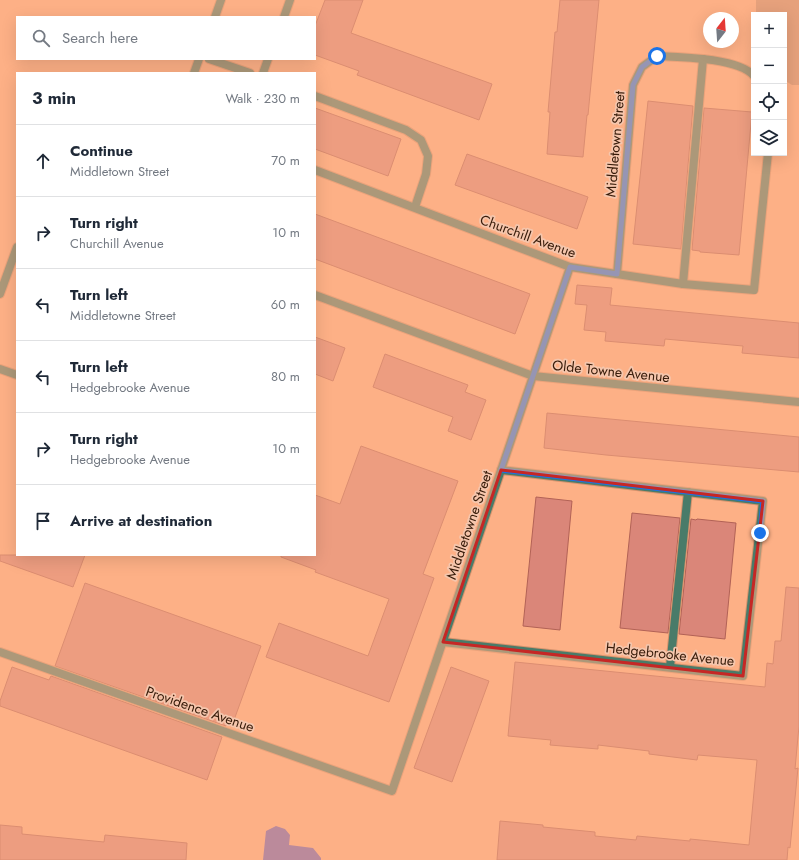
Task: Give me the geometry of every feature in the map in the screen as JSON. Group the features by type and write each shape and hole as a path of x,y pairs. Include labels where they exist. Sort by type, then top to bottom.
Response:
{"street":[{"path":"215,16 221,0"},
{"path":"284,16 290,0"},
{"name":"Middletown Street","path":"617,274 633,85 642,67 657,56 703,59 737,65 751,73"},
{"path":"683,284 703,59"},
{"path":"194,72 200,60"},
{"path":"212,60 247,72"},
{"path":"263,72 268,60"},
{"path":"316,96 406,130 421,140 428,156 426,174 415,207"},
{"name":"Churchill Avenue","path":"316,170 570,267 683,284 754,290 768,156"},
{"path":"0,294 16,250"},
{"name":"Middletowne Street","path":"392,791 570,267"},
{"name":"Olde Towne Avenue","path":"316,295 533,376 799,402"},
{"path":"0,368 16,375"},
{"name":"Hedgebrooke Avenue","path":"443,642 743,676 763,501 501,470"},
{"path":"670,668 688,492"},
{"name":"Providence Avenue","path":"0,652 392,791"}],"highlighted area":[{"path":"501,470 763,501 743,676 443,642"}],"shaded area":[{"path":"756,0 799,0 799,85 792,85 787,82 787,12 756,12"},
{"path":"276,826 285,829 290,835 289,845 313,848 321,860 263,860 266,831"}],"building":[{"path":"325,0 363,0 351,33 492,84 479,120 357,75 359,71 316,55 316,23"},
{"path":"560,0 599,0 583,157 547,154 550,112 548,112 555,32 557,32"},
{"path":"648,101 693,106 681,249 633,244"},
{"path":"316,108 401,139 388,176 316,149"},
{"path":"704,108 751,112 739,255 692,250"},
{"path":"467,154 588,197 577,229 455,185"},
{"path":"316,214 530,294 515,334 316,259"},
{"path":"577,285 612,288 610,305 799,323 799,358 742,353 743,346 665,339 664,346 605,341 606,332 584,330 587,305 575,304"},
{"path":"316,337 345,348 333,381 316,374"},
{"path":"385,354 468,385 465,392 486,400 471,440 448,431 453,417 373,387"},
{"path":"547,413 799,437 799,472 544,448"},
{"path":"361,446 458,481 423,574 434,578 389,702 266,657 279,623 368,656 389,599 315,572 316,570 281,557 316,556 316,495 340,504"},
{"path":"536,497 572,501 560,630 523,626"},
{"path":"632,513 680,518 668,633 620,628"},
{"path":"691,519 736,523 725,639 679,634"},
{"path":"0,555 85,556 73,587 0,561"},
{"path":"85,583 261,646 234,720 229,718 226,726 55,666"},
{"path":"786,587 799,588 799,726 795,769 798,768 790,848 788,847 787,860 497,860 500,821 595,832 595,836 636,840 637,836 690,841 690,839 749,845 757,760 698,755 697,760 649,754 649,751 598,745 598,749 550,745 551,740 508,736 515,662 765,687 767,663 773,664 775,641 781,641"},
{"path":"12,667 49,680 51,676 222,737 207,780 0,706 0,701"},
{"path":"451,667 489,681 452,782 414,768"},
{"path":"0,825 22,827 22,834 104,842 105,835 187,843 186,860 0,860"}],"route":[{"path":"657,56 642,67 633,85 617,274 570,267 501,470 763,501 760,533"}]}
